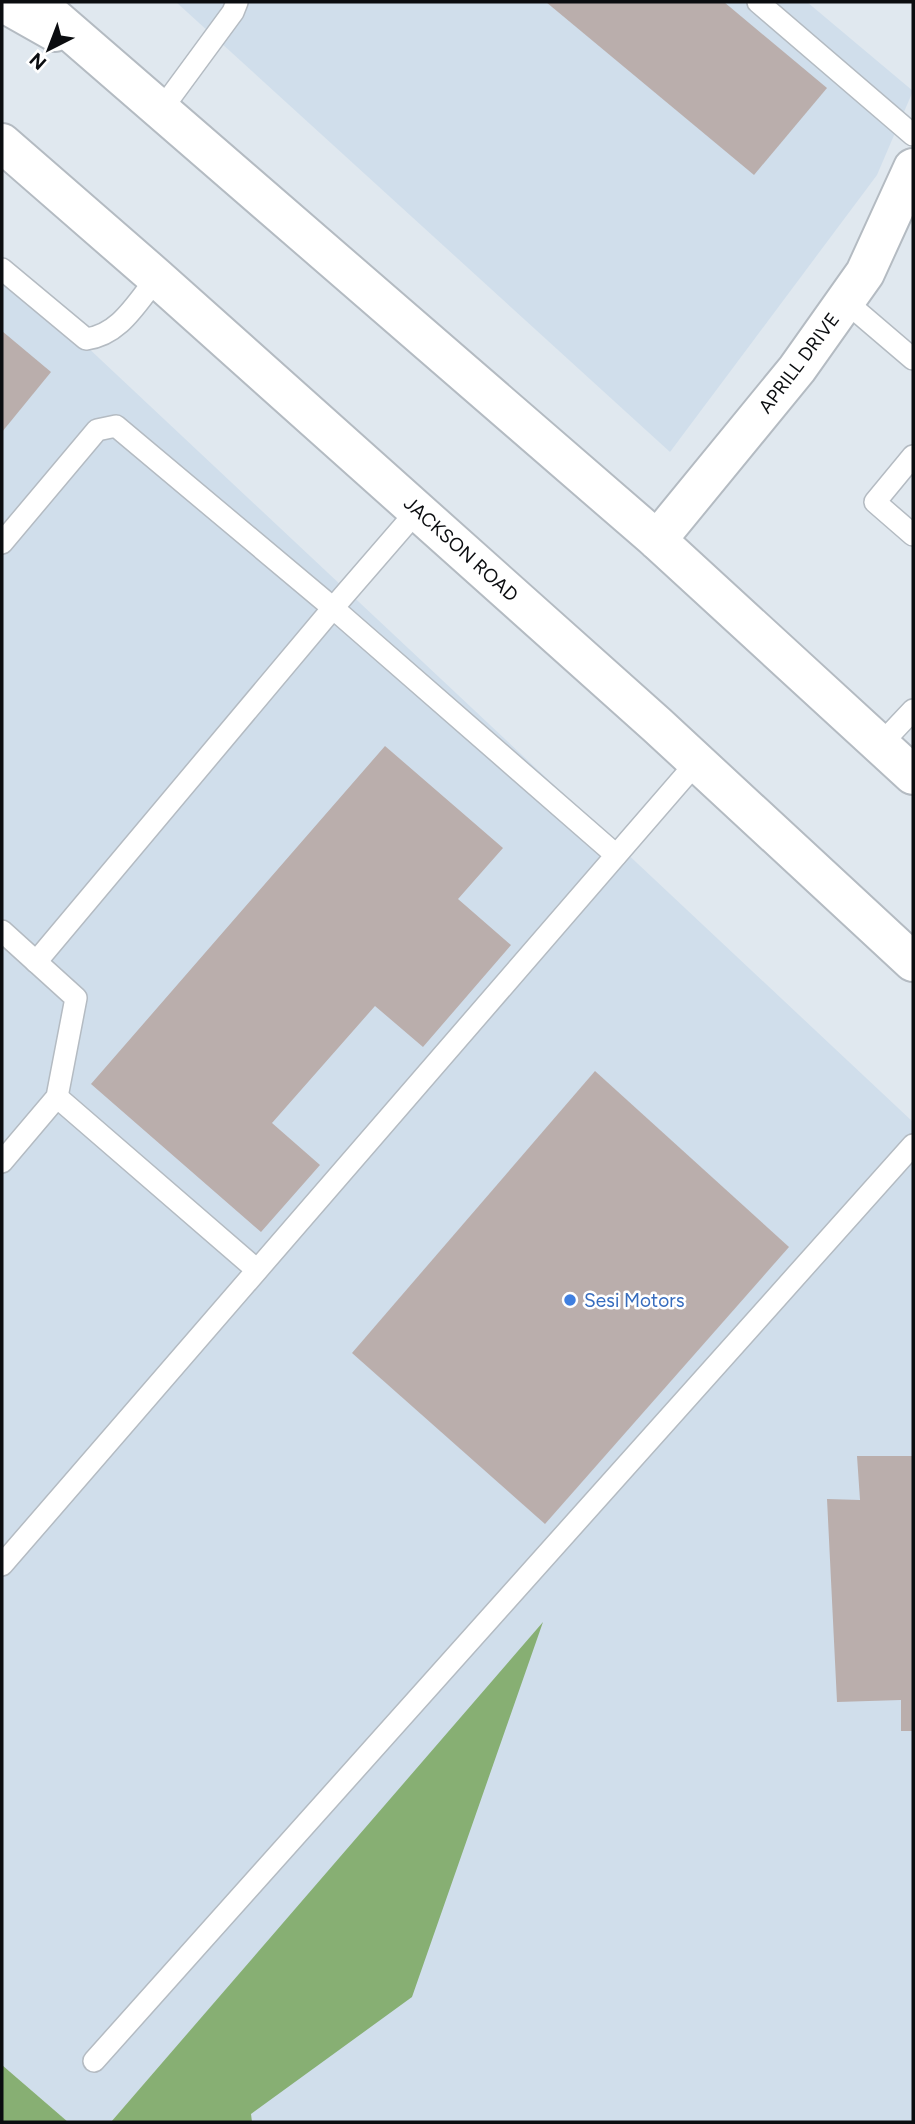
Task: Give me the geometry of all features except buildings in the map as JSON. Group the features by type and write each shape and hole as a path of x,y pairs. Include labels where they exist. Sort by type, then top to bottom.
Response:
{"main road":[{"path":"2,2 99,57"},
{"path":"36,2 657,540 913,775"},
{"name":"JACKSON ROAD","path":"2,144 157,278 697,762 913,962"},
{"name":"APRILL DRIVE","path":"657,540 797,369 865,273 913,168"}],"lane":[{"path":"160,110 233,12 237,2"},
{"path":"758,2 913,135"},
{"path":"2,269 86,339 103,337 118,326 157,278"},
{"path":"845,301 913,359"},
{"path":"2,543 97,430 116,426 333,608 616,855"},
{"path":"913,456 875,502 913,535"},
{"path":"36,962 417,511"},
{"path":"880,745 913,710"},
{"path":"2,1565 697,762"},
{"path":"2,931 76,999 57,1097 2,1161"},
{"path":"57,1097 257,1270"},
{"path":"94,2061 913,1145"}],"shaded area":[{"path":"176,2 807,2 913,91 877,175 670,452"},
{"path":"2,267 913,1122 913,2122 250,2122 270,1939 111,2122 68,2122 2,2065"}],"green space":[{"path":"543,1622 412,1997 251,2114 252,2122 111,2122"},
{"path":"2,2065 68,2122 2,2122"}],"place":[{"name":"Sesi Motors","path":"570,1300"}]}
